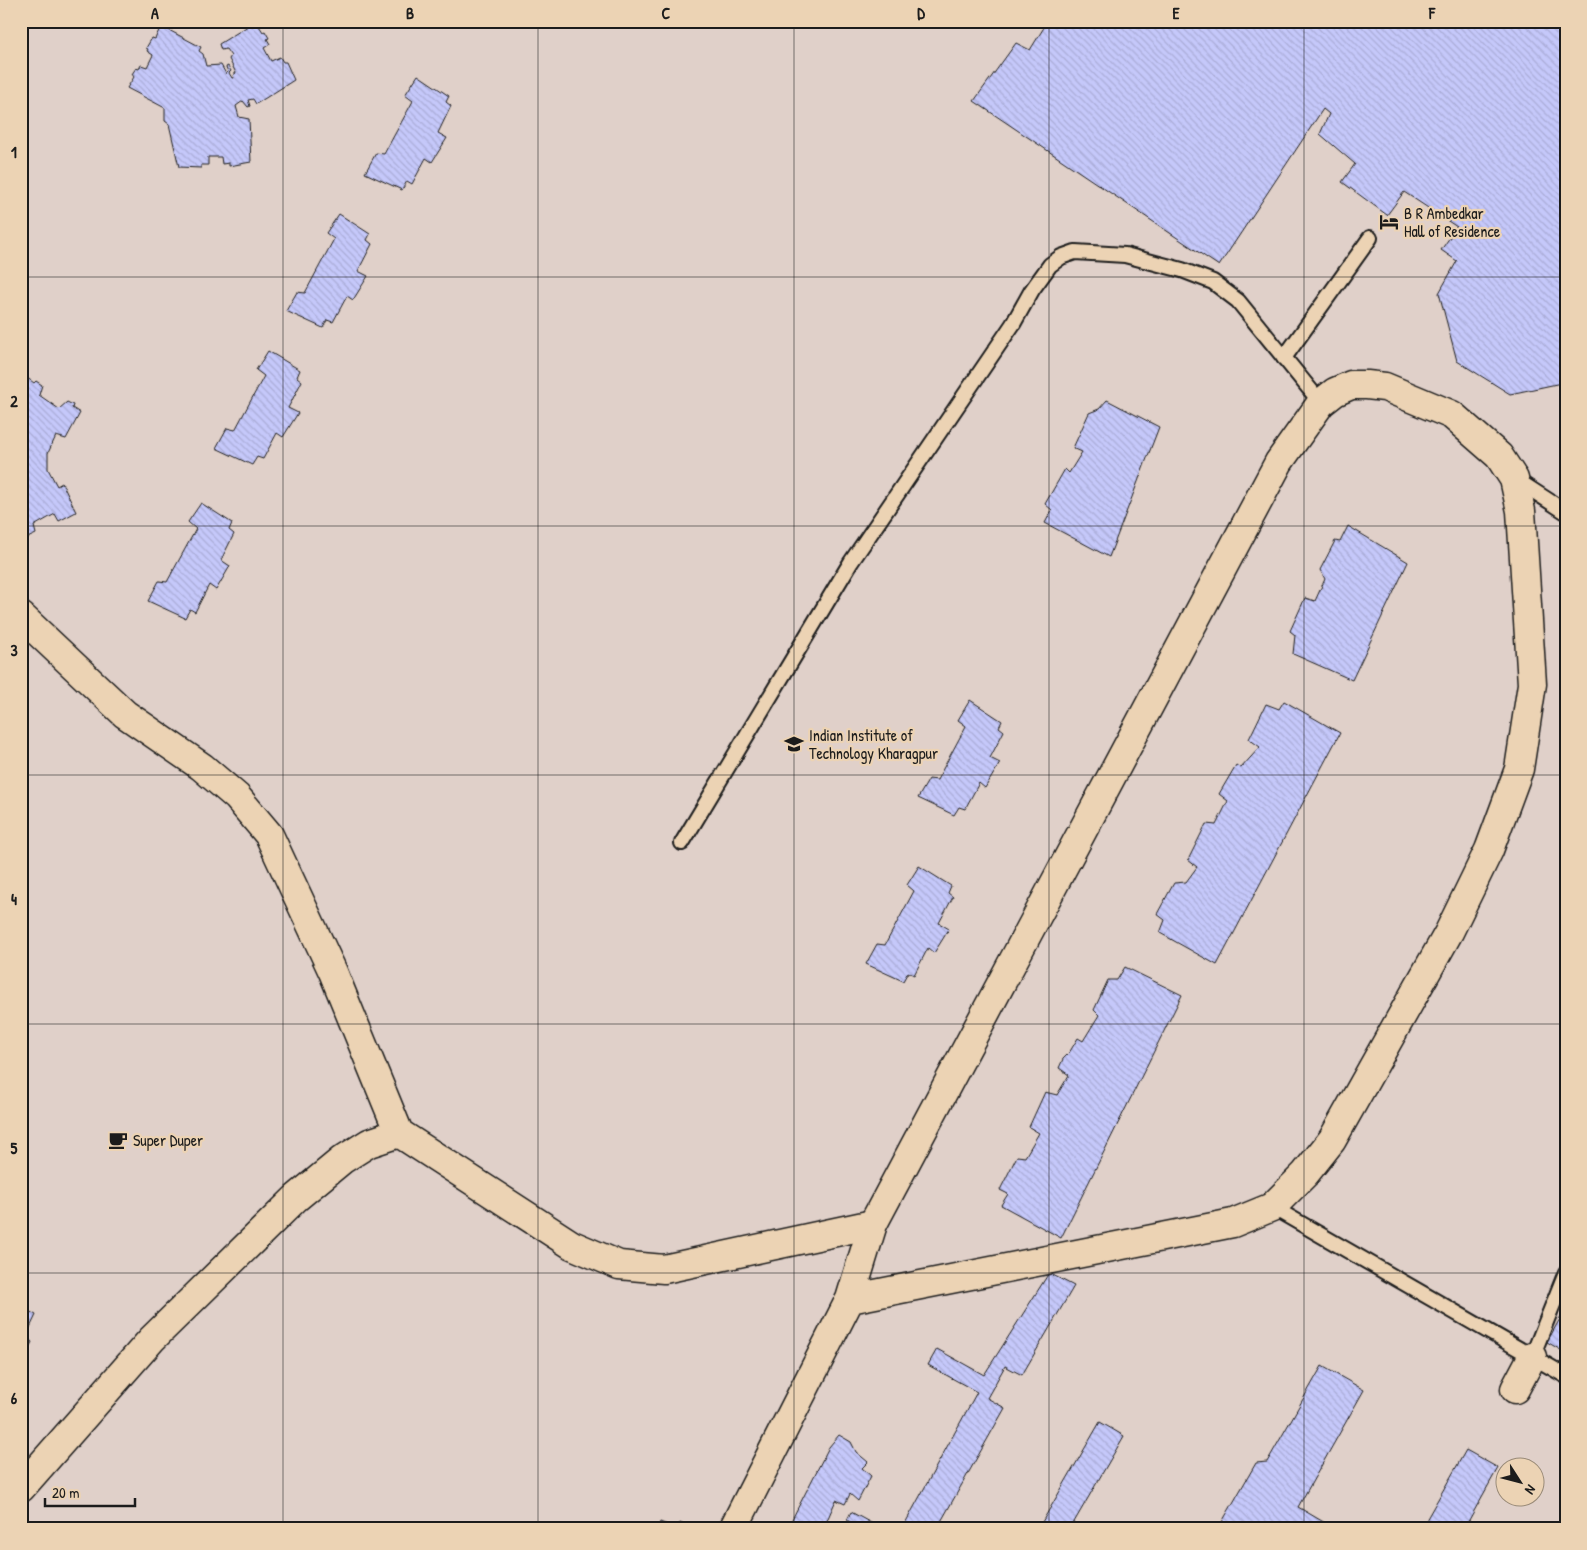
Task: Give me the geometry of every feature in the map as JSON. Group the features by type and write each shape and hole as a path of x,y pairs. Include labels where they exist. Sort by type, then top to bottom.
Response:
{"street":[{"path":"733,1529 850,1299 873,1224 1279,462 1321,403 1334,392 1350,385 1385,387 1452,415 1499,456 1514,479 1521,511 1532,684 1519,769 1489,850 1448,932 1332,1140 1305,1174 1272,1207 1233,1222 850,1299"},
{"path":"21,616 124,714 202,767 237,797 269,835 333,972 399,1133 572,1245 619,1265 664,1269 873,1224"},
{"path":"21,1488 152,1339 296,1198 342,1160 368,1143 399,1133"},
{"path":"1515,1389 1532,1357"}],"lane":[{"path":"1284,358 1370,238"},
{"path":"682,843 851,562 1014,324 1032,290 1050,265 1075,252 1125,255 1182,270 1214,282 1238,301 1321,403"},
{"path":"1514,479 1566,512"},
{"path":"1272,1207 1566,1376"},
{"path":"1532,1357 1566,1272"}],"shaded area":[{"name":"Indian Institute of Technology Kharagpur","path":"21,21 1566,21 1566,1529 21,1529"}],"building":[{"path":"256,21 269,38 267,39 270,44 264,48 271,61 280,57 283,62 286,62 294,80 256,104 253,99 248,100 250,106 248,107 243,101 236,106 239,117 249,119 251,162 229,166 229,163 222,164 221,157 208,157 208,165 201,165 201,168 179,167 169,124 165,121 165,108 127,88 134,77 132,74 141,65 147,67 153,55 146,48 152,38 155,39 161,26 201,47 199,51 203,54 206,66 221,65 226,74 228,72 226,67 228,66 231,71 229,73 234,78 233,75 236,73 229,59 231,56 226,49 221,50 219,44"},
{"path":"1048,21 1566,21 1566,382 1510,394 1457,361 1439,293 1457,261 1441,250 1457,227 1404,192 1387,215 1342,182 1355,164 1320,134 1329,114 1323,109 1219,266 974,101 1016,43 1030,50"},
{"path":"418,75 449,96 446,102 451,106 438,133 447,138 432,162 426,158 412,184 407,181 402,190 365,173 376,153 384,154 413,101 405,95"},
{"path":"339,214 370,234 367,240 372,244 358,271 368,276 353,300 347,296 333,322 327,320 323,328 286,311 297,292 305,293 334,239 326,233"},
{"path":"268,351 300,370 297,377 302,381 288,408 298,413 283,437 277,433 263,459 257,457 252,465 216,448 227,428 235,430 264,376 256,370"},
{"path":"26,377 34,383 36,381 42,385 39,395 59,409 67,402 73,405 72,408 80,413 66,439 56,436 48,453 48,469 57,486 62,483 76,512 59,521 55,514 34,526 36,534 21,541 21,384"},
{"path":"1107,400 1159,427 1109,557 1045,523 1052,510 1045,504 1065,469 1069,473 1082,452 1073,448 1089,413 1099,409"},
{"path":"201,503 232,523 229,530 234,534 221,560 230,566 216,590 209,585 195,612 190,609 185,618 148,601 159,581 167,582 196,529 188,522"},
{"path":"1348,526 1408,562 1352,680 1293,654 1295,635 1290,631 1305,598 1315,601 1325,579 1320,570 1335,541 1340,542"},
{"path":"970,700 1002,721 999,727 1004,731 990,758 1000,763 985,788 979,783 965,809 959,807 954,815 918,798 929,779 937,780 966,726 958,720"},
{"path":"1284,701 1340,733 1217,965 1160,933 1165,920 1157,914 1174,883 1186,882 1197,867 1188,860 1206,824 1216,825 1228,801 1219,794 1236,765 1241,768 1260,747 1249,739 1266,704 1279,709"},
{"path":"919,866 951,886 948,893 953,897 939,923 949,929 934,953 928,948 914,975 908,972 903,981 866,964 877,944 885,945 914,891 907,885"},
{"path":"1125,967 1182,995 1061,1238 1001,1205 1008,1194 1000,1190 1017,1156 1025,1157 1039,1133 1029,1127 1045,1092 1057,1095 1069,1075 1059,1068 1063,1059 1078,1038 1083,1041 1099,1015 1094,1010 1108,980 1117,980"},
{"path":"1049,1273 1074,1286 1022,1375 1005,1366 987,1398 1005,1408 939,1525 946,1529 902,1529 977,1392 928,1365 937,1349 984,1375"},
{"path":"21,1307 36,1315 26,1336 32,1342 21,1363"},
{"path":"1566,1308 1566,1353 1547,1342"},
{"path":"1322,1366 1364,1390 1298,1507 1327,1524 1324,1529 1218,1529 1256,1463 1267,1462"},
{"path":"1100,1422 1124,1436 1070,1529 1038,1529"},
{"path":"839,1435 851,1442 856,1452 868,1462 862,1468 871,1476 858,1501 850,1494 845,1504 836,1500 825,1525 833,1529 787,1529 829,1447"},
{"path":"1466,1450 1494,1466 1494,1475 1464,1529 1421,1529"},
{"path":"851,1512 882,1529 862,1529 847,1520"},
{"path":"660,1522 676,1528 680,1523 693,1529 657,1529"}],"place":[{"name":"B R Ambedkar Hall of Residence","path":"1389,222"},
{"name":"Indian Institute of Technology Kharagpur","path":"794,744"},
{"name":"Super Duper","path":"118,1140"}]}
